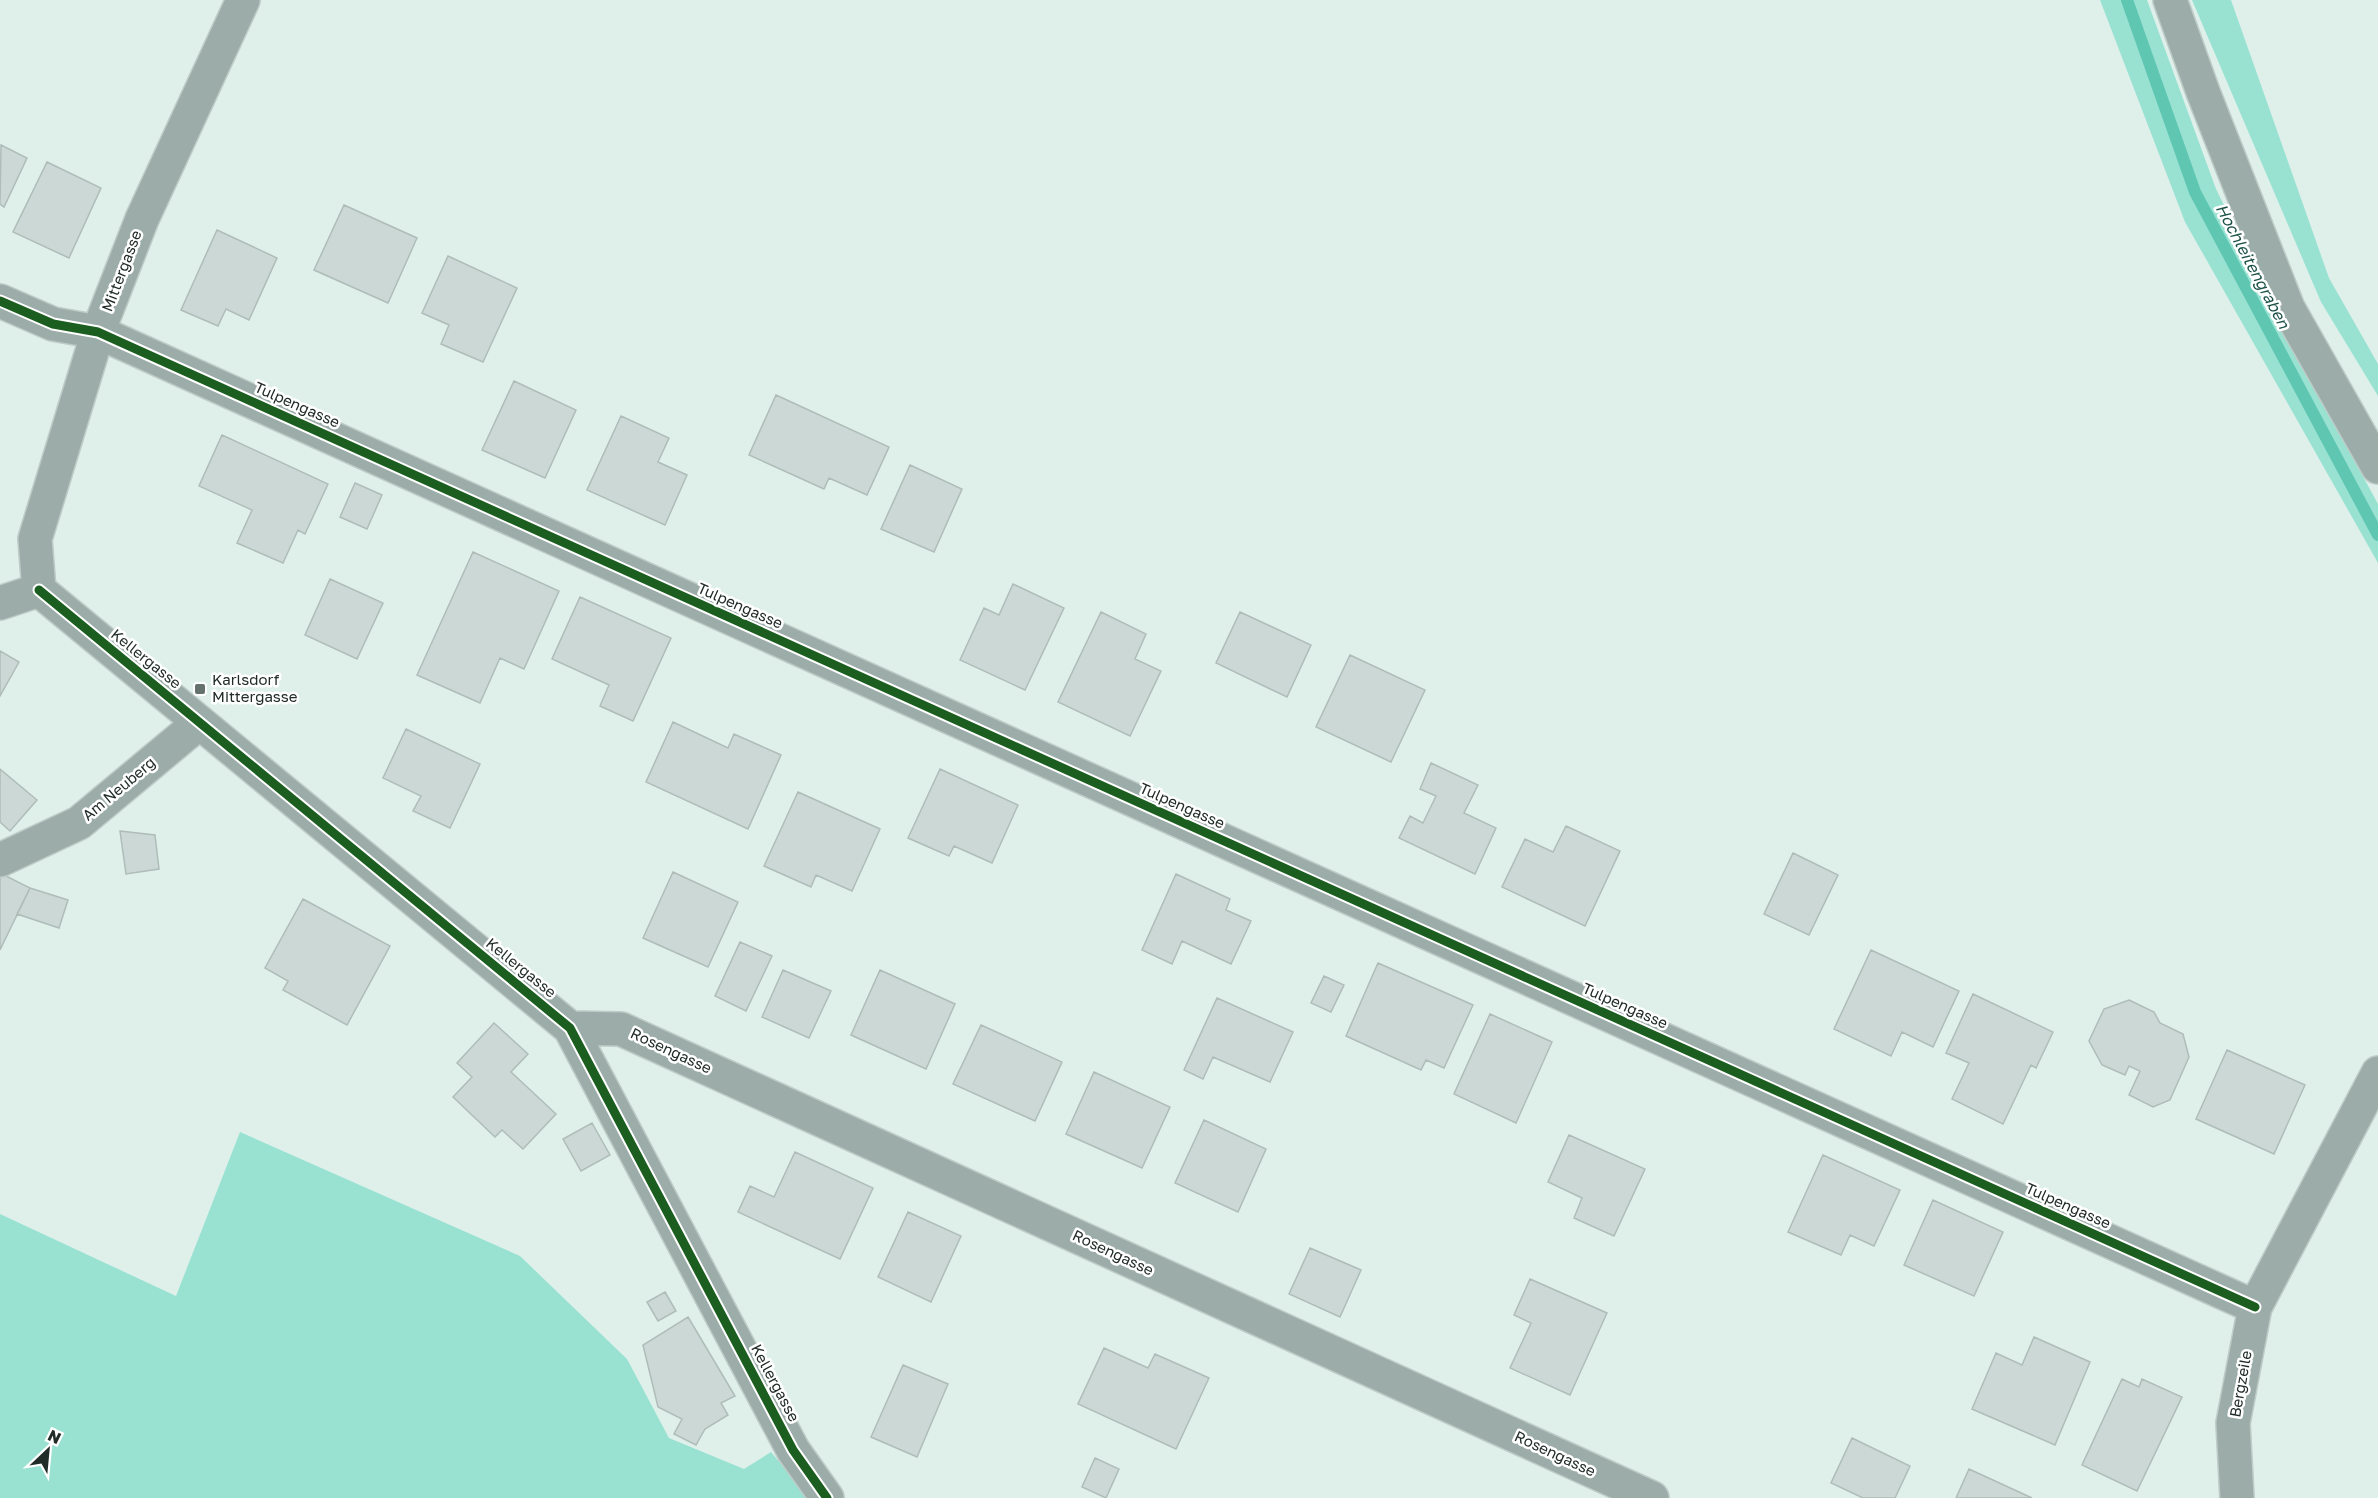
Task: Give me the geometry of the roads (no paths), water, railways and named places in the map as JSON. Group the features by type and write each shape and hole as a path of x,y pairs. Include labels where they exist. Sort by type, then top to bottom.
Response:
{"street":[{"name":"Mittergasse","path":"39,590 35,539 98,332 142,219 243,0"},
{"path":"2170,0 2288,308 2378,467"},
{"name":"Tulpengasse","path":"0,301 53,324 98,332 2254,1307"},
{"path":"0,603 39,590"},
{"name":"Kellergasse","path":"39,590 570,1028 793,1450 827,1498"},
{"name":"Am Neuberg","path":"0,860 79,823 199,723"},
{"name":"Rosengasse","path":"570,1028 621,1029 1652,1498"},
{"name":"Bergzeile","path":"2237,1498 2233,1423 2254,1307 2378,1073"}],"waterway":[{"name":"Hochleitengraben","path":"2127,0 2195,192 2378,535"}],"place":[{"name":"Karlsdorf Mittergasse","path":"200,689"}]}
